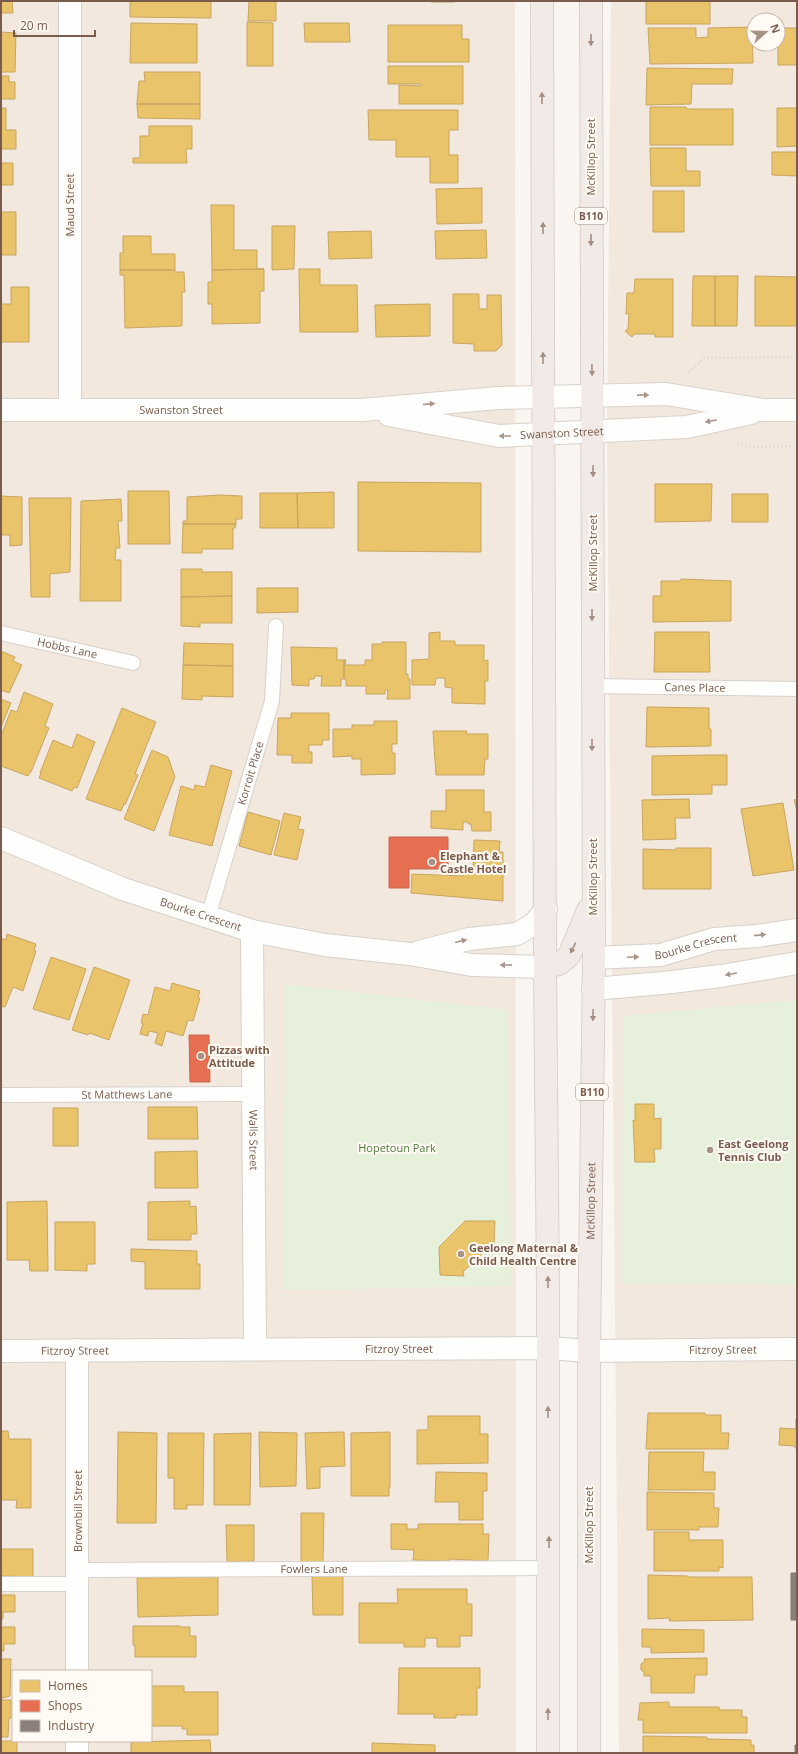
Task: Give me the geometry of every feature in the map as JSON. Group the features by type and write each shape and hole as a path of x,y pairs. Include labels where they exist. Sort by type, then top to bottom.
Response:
{"highway":[{"path":"542,1 545,967 549,1568 548,1753"},
{"name":"McKillop Street","path":"589,1753 589,1351 594,989 592,899 591,1"},
{"path":"545,967 560,964 569,956 592,899"}],"street":[{"name":"Maud Street","path":"70,1 70,410"},
{"name":"Swanston Street","path":"1,410 362,410 498,398 666,394 763,410 797,410"},
{"name":"Swanston Street","path":"362,410 500,436 687,427 763,410"},
{"name":"Bourke Crescent","path":"1,838 124,889 252,931 325,945 410,954 472,965 545,967"},
{"name":"Bourke Crescent","path":"410,954 469,939 518,934 534,924 546,909"},
{"name":"Bourke Crescent","path":"594,958 661,955 714,939 757,936 797,930"},
{"name":"Walls Street","path":"252,931 255,1349"},
{"path":"594,989 663,984 797,963"},
{"name":"Fitzroy Street","path":"1,1351 548,1348 589,1351 797,1349"},
{"name":"Brownbill Street","path":"77,1350 78,1670"},
{"path":"78,1742 78,1753"}],"lane":[{"name":"Korroit Place","path":"208,917 272,701 276,626"},
{"name":"Hobbs Lane","path":"1,633 133,664"},
{"name":"Canes Place","path":"592,686 797,689"},
{"name":"St Matthews Lane","path":"1,1095 252,1094"},
{"name":"Fowlers Lane","path":"1,1584 78,1577 549,1568"}],"path":[{"path":"704,358 797,357"}],"shaded area":[{"path":"1,1 515,1 516,1753 1,1753"},
{"path":"611,1 797,1 797,1753 619,1753 607,435"}],"green space":[{"name":"Hopetoun Park","path":"285,984 508,1010 511,1286 283,1290"},
{"name":"East Geelong Tennis Club","path":"797,1000 797,1285 622,1283 623,1016"}],"building: Homes":[{"path":"1,1 12,1 13,13 1,13"},
{"path":"130,1 211,1 211,18 130,17"},
{"path":"249,1 276,1 276,21 248,21"},
{"path":"455,1 455,2 431,2"},
{"path":"646,1 710,1 710,24 646,24"},
{"path":"247,22 273,23 273,66 247,66"},
{"path":"131,23 197,24 197,63 130,63"},
{"path":"304,23 349,23 350,42 305,42"},
{"path":"388,25 462,25 462,39 469,39 469,62 388,62"},
{"path":"746,27 746,52 753,52 753,63 650,64 648,28 696,28 696,38 708,37 708,28"},
{"path":"786,28 797,28 797,65 778,65 778,52 786,52"},
{"path":"1,32 16,33 15,72 1,72"},
{"path":"388,66 463,66 463,104 399,104 399,85 421,86 421,84 388,84"},
{"path":"647,68 733,69 732,84 692,84 691,104 646,105"},
{"path":"144,72 200,72 200,104 137,104 139,81 145,81"},
{"path":"1,76 9,76 9,82 15,82 15,99 1,99"},
{"path":"137,104 200,104 200,119 138,118"},
{"path":"650,107 733,109 733,145 650,145"},
{"path":"1,108 6,108 6,130 16,130 16,149 1,149"},
{"path":"777,108 797,108 797,146 777,147"},
{"path":"368,110 458,110 458,130 449,130 449,155 458,155 458,183 430,183 430,157 396,157 396,140 369,140"},
{"path":"149,126 192,126 192,149 186,149 187,163 133,163 133,158 140,158 140,136 149,136"},
{"path":"650,148 686,148 686,171 700,171 700,186 651,186"},
{"path":"772,152 797,152 797,176 772,175"},
{"path":"1,163 13,163 13,185 1,185"},
{"path":"482,188 482,223 437,224 436,189"},
{"path":"653,191 684,191 684,232 653,232"},
{"path":"211,205 234,205 234,250 257,250 257,269 264,269 212,270"},
{"path":"1,212 16,212 16,255 1,255"},
{"path":"272,226 295,226 294,269 272,270"},
{"path":"486,230 487,258 436,259 435,231"},
{"path":"371,231 372,258 329,259 328,232"},
{"path":"123,236 151,236 151,254 175,254 175,270 120,270 120,253 123,253"},
{"path":"264,269 264,291 260,291 260,323 212,324 212,304 208,304 208,282 212,282 212,270"},
{"path":"299,269 320,269 320,285 357,285 358,332 300,332"},
{"path":"120,270 175,270 175,272 184,272 185,292 182,292 182,326 125,328 124,275 120,275"},
{"path":"693,276 715,276 715,326 692,326"},
{"path":"715,276 738,276 737,326 715,326"},
{"path":"755,276 797,277 797,326 755,326"},
{"path":"635,279 673,279 673,337 655,337 655,334 634,334 632,337 625,331 628,329 629,314 626,314 627,293 634,293"},
{"path":"11,287 29,287 29,342 1,342 1,304 11,304"},
{"path":"453,294 479,294 479,309 487,309 487,295 501,295 502,345 496,351 474,351 474,344 453,343"},
{"path":"430,304 430,336 376,337 375,305"},
{"path":"358,482 481,483 481,552 358,551"},
{"path":"655,484 712,484 711,521 655,522"},
{"path":"128,491 169,491 170,544 128,544"},
{"path":"334,492 334,528 298,528 297,493"},
{"path":"260,493 297,493 298,528 260,528"},
{"path":"732,494 768,494 768,522 732,522"},
{"path":"219,495 242,496 242,519 236,519 236,524 183,524 183,521 187,521 187,497"},
{"path":"1,496 22,497 22,545 10,546 10,535 1,535"},
{"path":"29,498 71,498 70,572 50,574 50,597 31,597"},
{"path":"121,499 122,521 118,521 120,548 116,548 115,560 121,560 121,601 80,601 81,501"},
{"path":"183,524 236,524 235,528 233,528 233,549 202,549 202,553 182,553"},
{"path":"181,569 202,569 202,572 232,572 232,596 181,597"},
{"path":"681,579 731,581 731,621 653,622 653,596 661,596 661,581 680,581"},
{"path":"257,588 298,588 298,612 257,613"},
{"path":"232,596 232,623 200,623 200,627 181,626 181,597"},
{"path":"440,632 440,641 455,641 455,645 484,645 484,661 488,660 488,681 485,681 485,704 452,703 452,688 445,687 445,678 436,678 435,685 412,685 412,660 429,659 429,633"},
{"path":"655,632 709,632 710,672 654,672"},
{"path":"382,642 406,642 406,674 408,674 408,678 410,679 410,699 387,699 388,690 385,690 385,694 366,694 366,686 346,686 346,679 344,679 344,660 346,660 345,665 365,665 365,660 372,660 372,644 382,644"},
{"path":"184,643 233,644 233,666 183,665"},
{"path":"291,647 337,648 337,660 344,660 344,679 341,679 341,686 321,686 322,676 315,676 314,679 309,679 309,686 292,685"},
{"path":"1,651 15,657 13,661 22,665 9,693 1,690"},
{"path":"183,665 233,666 233,697 202,696 202,700 182,699"},
{"path":"24,692 53,704 45,726 49,728 28,776 1,766 1,736 11,710 17,712"},
{"path":"1,699 11,703 1,727"},
{"path":"647,707 709,708 711,746 646,747"},
{"path":"122,708 156,722 135,774 138,775 121,811 86,799"},
{"path":"291,713 329,713 329,740 323,740 322,745 309,745 309,752 312,752 312,763 292,763 292,755 277,755 278,718 291,718"},
{"path":"374,721 397,721 397,744 392,744 392,753 395,753 395,774 361,775 361,759 352,759 352,756 333,757 333,729 352,729 352,725 374,725"},
{"path":"433,731 467,731 466,734 488,734 488,759 485,759 484,775 436,775"},
{"path":"77,734 95,742 77,788 74,787 72,791 39,778 53,740 72,748"},
{"path":"152,750 168,757 175,777 154,831 124,819"},
{"path":"727,755 727,785 712,785 712,794 652,795 652,756"},
{"path":"211,765 232,771 212,846 169,835 181,786 194,790 195,785 205,787"},
{"path":"446,790 484,790 484,812 491,812 491,831 472,831 471,824 468,824 468,822 463,822 463,830 431,828 431,811 446,811"},
{"path":"689,799 690,818 675,818 676,839 643,840 642,800"},
{"path":"797,799 797,811 794,800"},
{"path":"783,803 794,870 753,876 741,809"},
{"path":"248,812 280,821 271,855 239,846"},
{"path":"284,813 301,817 298,829 304,830 297,860 274,855"},
{"path":"474,840 500,841 499,852 503,852 503,901 411,893 412,874 463,876 464,867 473,867"},
{"path":"676,848 711,848 711,889 643,889 643,849 676,850"},
{"path":"7,934 36,944 34,950 36,951 23,991 13,987 5,1007 1,1006 1,938 6,940"},
{"path":"51,957 86,969 69,1020 33,1009"},
{"path":"94,967 130,980 109,1040 89,1033 88,1035 72,1030"},
{"path":"172,983 200,991 198,997 200,998 193,1021 188,1020 183,1036 166,1031 162,1046 155,1043 158,1033 149,1031 148,1036 140,1034 143,1023 141,1023 143,1014 148,1015 155,987 170,991"},
{"path":"635,1104 654,1104 654,1119 661,1118 661,1149 654,1149 655,1162 635,1162 633,1120 635,1121"},
{"path":"148,1107 197,1107 198,1139 148,1139"},
{"path":"53,1108 78,1108 78,1146 53,1146"},
{"path":"197,1151 198,1188 155,1188 155,1152"},
{"path":"47,1201 48,1271 30,1271 29,1260 7,1260 7,1202"},
{"path":"190,1201 190,1207 196,1206 197,1234 191,1234 191,1240 148,1240 148,1202"},
{"name":"Geelong Maternal & Child Health Centre","path":"465,1221 495,1221 494,1246 490,1246 463,1272 464,1276 440,1275 439,1247"},
{"path":"55,1222 95,1222 95,1264 87,1264 87,1271 55,1270"},
{"path":"131,1249 197,1251 197,1264 200,1264 200,1289 145,1289 145,1262 131,1261"},
{"path":"648,1413 705,1413 705,1415 721,1415 721,1433 729,1433 728,1449 646,1449"},
{"path":"428,1416 480,1416 480,1434 488,1434 488,1463 417,1464 417,1430 428,1430"},
{"path":"796,1419 797,1448 795,1448 795,1446 779,1445 780,1428 796,1429"},
{"path":"1,1431 8,1431 9,1439 31,1439 31,1508 16,1508 17,1500 1,1500"},
{"path":"118,1432 157,1433 156,1523 117,1523"},
{"path":"259,1432 297,1433 296,1486 260,1487"},
{"path":"344,1432 345,1466 320,1467 320,1488 307,1489 305,1433"},
{"path":"390,1432 389,1496 351,1496 351,1433"},
{"path":"168,1433 204,1433 203,1505 187,1505 187,1509 174,1509 174,1478 168,1478"},
{"path":"251,1433 250,1505 214,1505 214,1434"},
{"path":"649,1452 704,1452 703,1472 715,1472 715,1490 648,1490"},
{"path":"436,1472 487,1473 487,1491 483,1491 483,1520 459,1520 459,1502 435,1502"},
{"path":"647,1492 714,1493 714,1508 719,1508 718,1527 699,1527 699,1530 647,1530"},
{"path":"301,1513 324,1513 323,1563 301,1563"},
{"path":"391,1524 407,1524 407,1529 418,1529 418,1524 483,1524 483,1534 489,1534 488,1561 449,1559 449,1561 413,1560 414,1550 391,1549"},
{"path":"226,1525 254,1525 254,1561 227,1562"},
{"path":"654,1532 689,1532 689,1540 723,1540 723,1568 719,1567 719,1571 654,1571"},
{"path":"1,1549 33,1549 33,1577 1,1576"},
{"path":"648,1575 689,1577 752,1577 753,1620 669,1621 670,1618 648,1619"},
{"path":"312,1576 343,1576 343,1615 313,1615"},
{"path":"218,1577 218,1615 138,1617 137,1578"},
{"path":"397,1589 467,1589 467,1604 472,1604 472,1636 460,1636 460,1647 437,1647 437,1638 425,1638 425,1647 404,1647 404,1643 359,1643 359,1603 398,1603"},
{"path":"1,1595 15,1595 15,1612 3,1612 3,1619 1,1619"},
{"path":"133,1626 190,1627 190,1636 196,1636 196,1657 135,1657 135,1645 133,1645"},
{"path":"1,1627 15,1627 15,1644 4,1644 4,1651 1,1651"},
{"path":"642,1629 704,1630 704,1652 651,1653 651,1647 642,1647"},
{"path":"707,1658 707,1675 695,1675 694,1693 651,1693 651,1676 644,1676 644,1672 641,1670 641,1664 645,1661 644,1659"},
{"path":"1,1659 11,1659 10,1696 3,1698 1,1698"},
{"path":"399,1668 480,1668 480,1688 477,1688 477,1715 456,1715 456,1718 434,1718 434,1714 398,1714"},
{"path":"152,1686 184,1686 184,1692 218,1692 218,1735 187,1735 187,1729 182,1729 182,1726 152,1726"},
{"path":"1,1700 11,1700 11,1718 9,1718 8,1737 1,1737"},
{"path":"669,1702 669,1707 719,1707 719,1710 742,1710 742,1717 747,1717 747,1733 643,1733 643,1720 638,1720 640,1703"},
{"path":"643,1736 707,1737 707,1739 751,1740 751,1745 754,1745 754,1753 643,1753"},
{"path":"210,1740 211,1753 131,1753 131,1742"},
{"path":"1,1741 17,1742 17,1753 1,1753"},
{"path":"372,1743 435,1745 435,1753 372,1753"}],"building: Shops":[{"path":"389,837 448,837 448,869 409,869 409,888 389,888"},
{"path":"189,1035 209,1035 210,1082 190,1082"}],"building: Industry":[{"path":"791,1573 797,1573 797,1620 791,1620"},
{"path":"795,1745 797,1745 797,1753 795,1753"}],"place":[{"name":"Elephant & Castle Hotel","path":"432,862"},
{"name":"Pizzas with Attitude","path":"201,1056"},
{"name":"East Geelong Tennis Club","path":"710,1150"},
{"name":"Geelong Maternal & Child Health Centre","path":"461,1254"}]}
